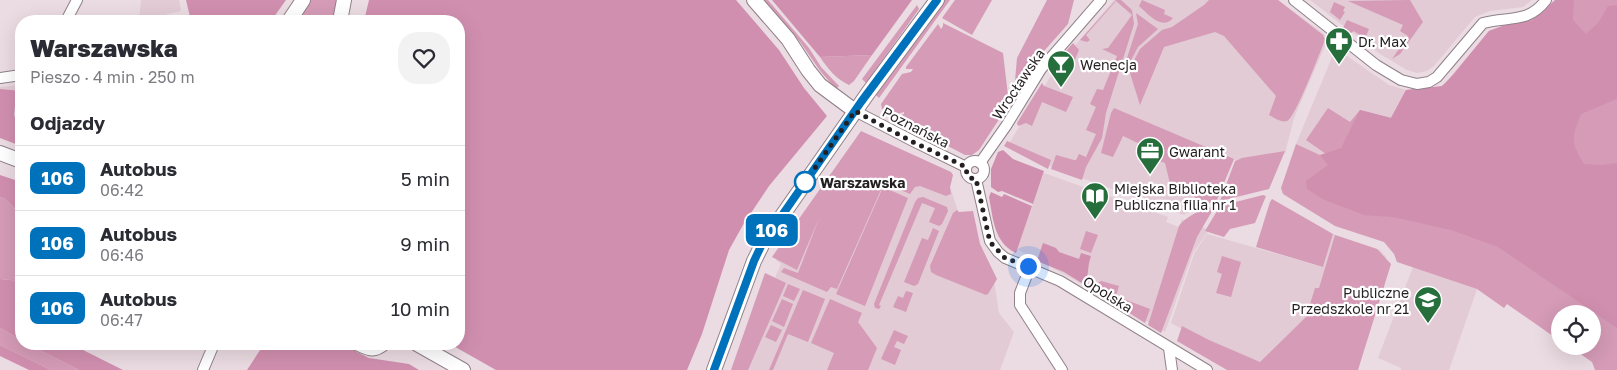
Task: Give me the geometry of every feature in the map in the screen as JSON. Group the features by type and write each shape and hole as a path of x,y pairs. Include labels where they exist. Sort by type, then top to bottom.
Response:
{"street":[{"path":"69,15 77,0"},
{"path":"293,15 303,0"},
{"path":"341,15 344,0"},
{"path":"754,0 788,39 820,85 855,111"},
{"path":"714,370 762,244 855,111 937,0"},
{"name":"Wrocławska","path":"980,163 1006,126 1041,69 1102,0"},
{"path":"1294,0 1376,65 1400,80 1416,84 1429,82 1437,77 1483,24 1492,21 1522,18 1533,14 1546,0"},
{"path":"0,78 15,76"},
{"name":"Poznańska","path":"855,111 913,142 966,167"},
{"path":"0,153 15,159"},
{"path":"973,161 980,163 984,168 980,178 971,178 967,175 966,167 973,161"},
{"path":"976,179 990,242 1005,258 1030,267 1020,293 1020,305 1062,370"},
{"name":"Opolska","path":"1030,267 1060,281 1207,370"},
{"path":"1169,348 1172,370"},
{"path":"203,370 211,350"},
{"path":"428,350 463,370"}],"shaded area":[{"path":"141,0 179,0 181,11 164,15 140,15"},
{"path":"186,0 286,0 275,15 190,15"},
{"path":"310,0 340,0 337,15 301,15"},
{"path":"369,0 736,0 779,50 804,88 827,116 769,186 729,250 702,334 687,370 496,370 461,350 465,350 465,15 365,15"},
{"path":"762,0 768,0 809,48 821,67 839,86 836,89 821,72 800,42"},
{"path":"772,0 912,0 872,55 820,57"},
{"path":"945,0 950,0 879,98 876,95"},
{"path":"955,0 992,0 972,35 942,18"},
{"path":"1047,0 1074,0 1068,24 1037,59 1018,91 1014,92 1017,58"},
{"path":"1114,0 1278,0 1324,34 1326,40 1324,48 1294,118 1285,153 1235,160 1114,109 1123,136 1144,146 1145,156 1165,163 1170,184 1195,195 1190,211 1184,215 1054,168 1026,156 1008,145 1055,69"},
{"path":"1116,0 1121,0 1132,10 1134,24 1106,113 1102,138 1086,167 1082,180 1051,169 1056,155 1074,160 1076,160 1079,154 1086,157 1096,134 1086,130 1096,107 1090,104 1097,89 1103,90 1117,56 1102,49 1108,48 1132,15 1116,1 1086,35 1090,40 1087,42 1080,40"},
{"path":"1142,0 1165,10 1164,14 1173,18 1169,22 1164,23 1155,20 1139,6"},
{"path":"1209,0 1278,0 1323,35 1325,40 1307,84 1296,109 1287,121 1280,121 1269,115 1276,96 1224,36 1215,32 1164,47 1140,105 1129,70 1140,49 1162,30 1172,27"},
{"path":"1310,0 1532,0 1523,7 1490,11 1475,17 1434,66 1427,71 1417,73 1407,70 1380,54"},
{"path":"1410,0 1423,22 1400,54 1392,59 1408,36 1400,31 1403,25 1348,1"},
{"path":"1555,0 1574,0 1573,20 1586,34 1598,23 1608,6 1617,5 1617,99 1581,114 1574,139 1576,150 1584,164 1602,165 1617,163 1617,328 1601,317 1601,305 1583,305 1498,247 1451,230 1393,217 1364,215 1322,199 1307,189 1306,181 1328,165 1320,155 1341,148 1360,110 1391,118 1406,90 1442,86 1489,31 1513,22 1532,21"},
{"path":"1559,0 1617,0 1617,370 1595,370 1592,362 1582,355 1601,355 1601,305 1551,305 1551,335 1507,304 1504,308 1477,289 1397,262 1394,254 1384,242 1335,226 1283,194 1281,188 1296,144 1320,155 1326,154 1306,140 1328,108 1350,122 1360,110 1391,118 1406,90 1440,87 1445,84 1489,31 1553,8"},
{"path":"1334,2 1345,7 1343,11 1345,12 1340,20 1330,12"},
{"path":"917,5 919,9 866,83 862,79"},
{"path":"1136,13 1158,29 1138,47 1128,66 1126,61 1138,24"},
{"path":"1347,20 1369,29 1365,39 1354,31 1351,33 1343,28"},
{"path":"943,23 1003,53 1009,104 979,150 972,155 965,155 906,124 897,117 904,114 904,112 894,115 882,109 881,104 902,74 911,72 913,69 906,69 906,67 938,24 941,29"},
{"path":"1073,43 1079,50 1072,67 1057,61"},
{"path":"1341,52 1389,85 1406,90 1391,118 1350,122 1339,144 1331,154 1320,155 1296,144 1333,55"},
{"path":"872,55 854,81 849,85 840,80 820,57"},
{"path":"1042,83 1044,86 1073,97 1066,112 1042,102 1032,126 1026,123 1018,126 1017,123"},
{"path":"15,86 15,141 0,137 0,87"},
{"path":"0,89 15,90 15,144 0,138"},
{"path":"1114,108 1234,159 1217,200 1190,211 1195,195 1170,184 1165,163 1144,156 1144,146 1123,136 1113,157 1101,153"},
{"path":"861,131 951,172 953,175 950,187 951,194 946,196 920,186 915,187 910,194 884,183 837,289 831,287 827,292 781,272 784,268 798,273 820,216 797,270 772,257"},
{"path":"860,140 952,180 950,187 959,214 993,274 999,313 1014,332 1000,370 738,370 769,276 775,278 781,264 776,260 807,213"},
{"path":"1007,141 1051,160 1048,169 1004,146"},
{"path":"1003,150 1013,159 1044,171 1033,204 1002,191 998,192 991,187 991,169 998,152"},
{"path":"1285,151 1269,189 1220,201 1235,161 1242,158"},
{"path":"1044,173 1168,217 1166,222 1179,227 1182,219 1209,230 1193,253 1165,332 1095,291 1017,249"},
{"path":"0,175 15,180 15,209 5,199 0,197"},
{"path":"883,187 908,198 865,306 836,294"},
{"path":"991,192 1002,197 1004,194 1032,206 1016,253 1003,243 996,229 989,197"},
{"path":"1263,195 1266,196 1255,223 1230,229 1224,237 1205,231 1220,206"},
{"path":"0,197 5,199 15,209 15,280 0,279"},
{"path":"923,197 947,207 948,211 942,224 939,226 929,222 935,208 922,203 879,305 881,306 879,309 875,308 874,304 915,202 918,198"},
{"path":"1272,199 1333,234 1323,267 1256,247"},
{"path":"1215,206 1197,237 1161,333 1148,325 1179,226 1182,222 1200,211"},
{"path":"957,210 959,212 973,211 980,244 997,279 986,295 931,272 930,266 953,213"},
{"path":"933,228 939,231 918,284 914,286 904,282 922,238 928,240"},
{"path":"1086,231 1098,235 1091,253 1080,249"},
{"path":"1207,234 1323,267 1333,234 1380,250 1386,257 1350,370 1259,370 1171,323 1194,254"},
{"path":"1335,235 1377,249 1391,264 1358,370 1227,370 1177,341 1182,326 1260,362 1306,317 1315,288 1319,288"},
{"path":"1043,243 1056,248 1059,252 1079,259 1081,253 1091,256 1085,285 1064,272 1037,261"},
{"path":"1222,256 1241,262 1231,297 1216,293 1222,274 1217,272"},
{"name":"Publiczne Przedszkole nr 21","path":"1413,267 1477,289 1449,370 1401,370 1401,368 1378,358"},
{"path":"765,273 786,283 748,370 731,370"},
{"path":"0,279 15,280 15,337 0,328"},
{"path":"1101,281 1119,286 1116,296 1150,309 1145,323 1093,290 1096,284"},
{"path":"788,284 800,289 794,301 783,296"},
{"path":"803,290 825,299 808,342 788,334 773,370 769,370"},
{"path":"906,291 913,293 906,312 893,307 898,296 903,298"},
{"path":"782,299 793,304 784,327 772,321"},
{"path":"830,299 862,313 858,322 877,348 868,370 827,370 834,353 811,343"},
{"path":"771,325 782,330 776,342 765,337"},
{"path":"0,328 15,337 15,350 40,350 79,370 51,370 0,345"},
{"path":"894,330 908,336 904,344 897,341 894,347 901,350 895,365 881,359"},
{"path":"0,345 51,370 29,370 0,356"},
{"path":"40,350 83,350 123,370 79,370"},
{"path":"260,350 353,350 369,358 409,364 419,370 247,370"}],"bus line":[{"name":"106","path":"714,370 762,244 861,102 937,0"}],"place":[{"name":"Dr. Max","path":"1339,65"},
{"name":"Wenecja","path":"1061,88"},
{"name":"Gwarant","path":"1150,175"},
{"name":"Warszawska","path":"805,182"},
{"name":"Miejska Biblioteka Publiczna filia nr 1","path":"1095,220"},
{"name":"Publiczne Przedszkole nr 21","path":"1428,324"}],"route":[{"path":"805,182 855,111 913,142 966,167 967,175 976,179 990,242 1005,258 1028,266"}]}
